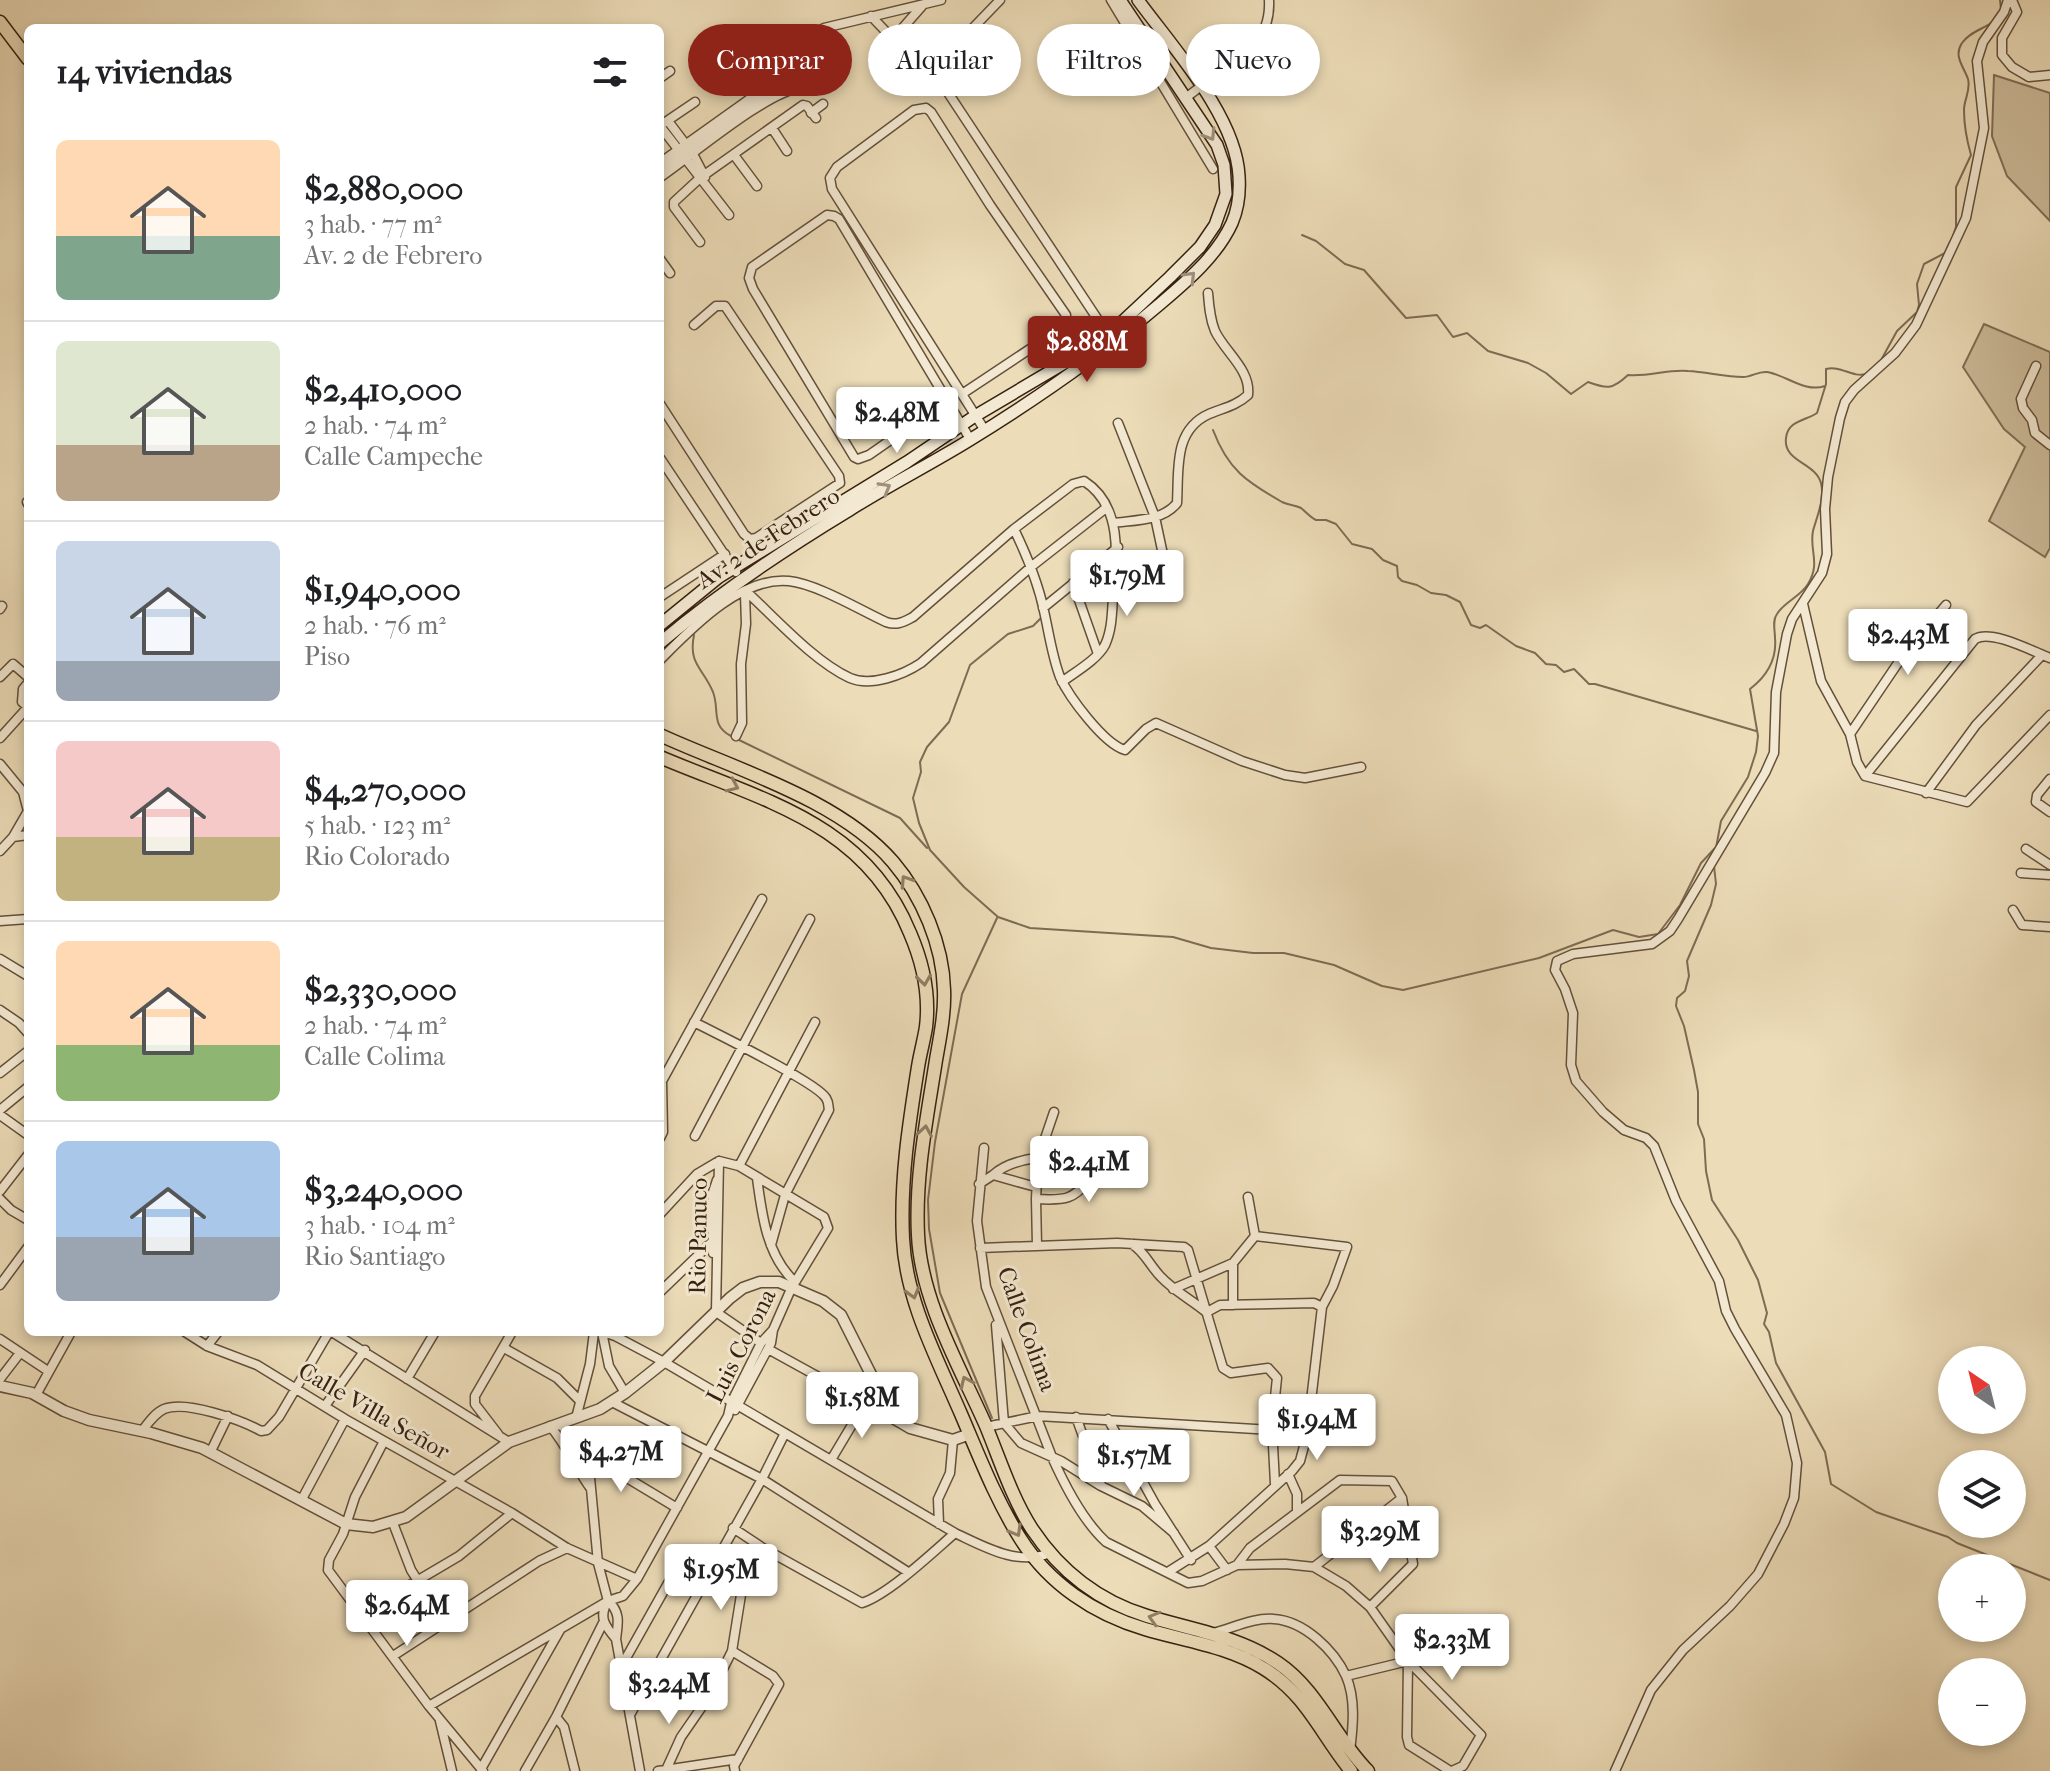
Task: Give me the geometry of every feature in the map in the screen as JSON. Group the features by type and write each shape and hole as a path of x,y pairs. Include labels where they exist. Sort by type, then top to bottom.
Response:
{"main road":[{"name":"Av. 2 de Febrero","path":"664,622 733,568 970,439 1083,366 1123,321 1200,247 1215,225 1226,194 1224,165 1217,145 1120,0"},
{"name":"Av. 2 de Febrero","path":"1138,0 1186,67"},
{"path":"0,22 24,54"},
{"name":"Av. 2 de Febrero","path":"664,640 741,579 907,462 975,416 1109,338 1188,278 1209,257 1232,222 1238,198 1239,174 1232,139 1207,96"},
{"path":"664,737 836,815 876,845 893,863 922,908 941,957 945,992 922,1152 918,1237 927,1287 1030,1526 1050,1553 1096,1594 1145,1616 1231,1638 1280,1664 1304,1686 1350,1752 1368,1771"},
{"path":"664,759 723,782 833,834 871,868 906,922 925,976 927,1000 926,1027 902,1181 906,1266 923,1326 970,1434 1004,1510 1034,1559 1057,1583 1118,1620 1235,1654 1261,1666 1299,1695 1351,1771"},
{"path":"903,1240 918,1237"}],"street":[{"path":"1000,0 941,61 937,71 939,79 1109,338"},
{"path":"1111,0 1213,169"},
{"path":"1264,24 1269,0"},
{"path":"2010,0 2017,12 2002,38 2002,55 2012,67 2029,77 2050,75"},
{"path":"1615,1771 1651,1690 1683,1650 1730,1606 1758,1574 1794,1498 1797,1463 1786,1415 1726,1311 1719,1281 1676,1201 1654,1146 1646,1138 1624,1130 1603,1112 1576,1081 1571,1065 1573,1013 1555,970 1557,961 1573,954 1652,944 1670,931 1751,799 1774,753 1776,692 1787,634 1792,619 1822,573 1827,554 1825,509 1828,477 1845,402 1895,353 1916,325 1966,218 1984,128 1977,61 1983,42 2010,0"},
{"path":"841,24 941,4"},
{"path":"906,24 922,6"},
{"path":"871,16 879,24"},
{"path":"664,75 670,71"},
{"path":"664,172 686,152 762,96"},
{"path":"758,100 768,96"},
{"path":"664,123 695,102"},
{"path":"700,242 673,205 703,178 803,105 814,116 823,104"},
{"path":"962,394 1063,327 1066,315 931,112 921,108 837,167 830,178 832,189 984,429"},
{"path":"664,125 729,215"},
{"path":"772,128 787,151"},
{"path":"664,162 686,152"},
{"path":"734,155 757,186"},
{"path":"948,400 869,455 858,459 854,457 753,289 749,278 752,267 827,215 834,216 948,400 970,439"},
{"path":"664,265 670,273"},
{"path":"1113,523 1168,512 1177,503 1181,447 1188,429 1248,395 1245,376 1216,333 1208,293"},
{"path":"664,410 746,537 756,538 840,483 839,476 725,306 716,306 694,325"},
{"path":"2036,366 2021,399 2035,433 2050,445"},
{"path":"1118,423 1155,517 1168,578"},
{"path":"664,464 741,579"},
{"path":"664,656 690,630 723,605 747,589 773,582 791,581 833,596 886,622 901,623 913,617 1014,529 1078,481 1084,481 1093,486 1106,508 1118,547 1110,633 1103,649 1062,682"},
{"path":"836,487 846,505"},
{"path":"736,736 742,723 745,594 749,594 784,628 824,660 851,678 870,681 895,675 921,663 1032,566 1106,508"},
{"path":"1014,529 1032,566 1062,682 1116,748 1125,750 1156,723 1242,761 1285,775 1305,778 1361,767"},
{"path":"1043,608 1118,547"},
{"path":"664,594 725,554"},
{"path":"1073,583 1098,654"},
{"path":"1802,603 1821,681 1850,734 1857,762 1865,776 1967,802 2050,715"},
{"path":"1850,734 1902,657 1946,605"},
{"path":"1865,776 1975,639 1985,635 1994,637 2046,656 1976,725 1926,793"},
{"path":"0,677 13,664 24,676"},
{"path":"0,738 24,711"},
{"path":"0,764 24,796"},
{"path":"2050,779 2037,795 2036,802 2050,812"},
{"path":"0,851 24,818"},
{"path":"13,837 24,836"},
{"path":"2026,849 2050,865"},
{"path":"2021,873 2050,875"},
{"path":"664,1077 762,899"},
{"path":"2013,910 2022,925 2050,927"},
{"path":"0,921 24,919"},
{"path":"695,1136 810,919"},
{"path":"0,959 24,974"},
{"path":"0,1010 24,1029"},
{"path":"694,1022 787,1072 824,1095 828,1101 829,1110 785,1195 771,1245"},
{"path":"739,1166 815,1022"},
{"path":"0,1073 24,1054"},
{"path":"24,1091 0,1113 24,1132"},
{"path":"1037,1246 1038,1159 1054,1112"},
{"name":"Calle Colima","path":"984,1148 977,1221 986,1287 1060,1476 1096,1533 1106,1542 1188,1583 1202,1581 1237,1565 1285,1564 1314,1567 1346,1586 1370,1607 1408,1661 1481,1735 1463,1766 1451,1771"},
{"path":"979,1184 1007,1165 1022,1160 1065,1157 1085,1163 1097,1174 1142,1177"},
{"path":"0,1191 24,1160"},
{"path":"664,1210 697,1174 719,1161 739,1166 785,1195"},
{"name":"Rio Panuco","path":"716,1312 719,1161"},
{"path":"1036,1199 1073,1197 1097,1174"},
{"path":"993,1175 1036,1187"},
{"path":"718,1281 713,1241 713,1187 719,1178"},
{"path":"757,1178 771,1245 780,1267 793,1286"},
{"name":"Luis Corona","path":"429,1706 608,1601 623,1596 637,1579 734,1406 793,1286 828,1228 824,1217 785,1195"},
{"path":"1173,1289 1233,1263 1255,1236 1248,1197"},
{"path":"0,1199 24,1218"},
{"path":"1168,1572 1209,1546 1288,1474 1300,1461 1307,1435 1322,1307 1347,1247 1255,1236"},
{"path":"664,1288 713,1241"},
{"path":"980,1248 1131,1244 1184,1247 1226,1371 1268,1368 1277,1378 1272,1430 1275,1484"},
{"path":"1131,1244 1140,1249 1173,1289 1207,1312"},
{"path":"0,1285 24,1252"},
{"path":"1233,1263 1233,1305"},
{"path":"0,1386 36,1395 64,1411 184,1442 302,1499 346,1524 373,1527 406,1517 457,1482 505,1440 576,1418 612,1402 664,1362 743,1288 760,1282 779,1282 823,1301 841,1315 893,1418"},
{"path":"1207,1312 1220,1305 1314,1303 1322,1307"},
{"path":"716,1312 764,1346 910,1428 953,1440 970,1434"},
{"path":"995,1314 1004,1423 1021,1443 1142,1506 1174,1533"},
{"path":"36,1395 69,1336"},
{"name":"Calle Villa Señor","path":"191,1336 207,1346 257,1365 567,1548 637,1579"},
{"path":"207,1346 215,1336"},
{"path":"142,1431 157,1414 169,1408 228,1416 261,1431 267,1430 279,1417 327,1336"},
{"path":"338,1336 365,1350 505,1440"},
{"path":"407,1379 433,1336"},
{"path":"505,1440 475,1404 475,1396 510,1336"},
{"path":"576,1418 590,1364 594,1336"},
{"path":"603,1336 609,1366 625,1393"},
{"path":"620,1336 734,1406 955,1533 987,1549 1021,1559 1034,1559 1050,1553"},
{"path":"0,1339 48,1371"},
{"path":"504,1348 557,1378 579,1400"},
{"path":"325,1406 365,1350"},
{"path":"0,1379 20,1353"},
{"path":"612,1402 762,1479 908,1572"},
{"path":"831,1460 865,1403"},
{"path":"210,1453 228,1416"},
{"path":"986,1427 1038,1416 1272,1430"},
{"path":"1076,1417 1101,1486"},
{"path":"302,1499 345,1419"},
{"path":"1108,1419 1191,1560"},
{"path":"554,1425 572,1435 589,1467 598,1563 608,1601 616,1607 616,1639 640,1771"},
{"path":"554,1425 591,1489"},
{"path":"631,1714 785,1433"},
{"path":"939,1524 938,1499 950,1473 953,1440"},
{"path":"384,1441 355,1497 329,1560 328,1570 429,1706 482,1770 561,1629"},
{"path":"583,1451 677,1508"},
{"path":"1288,1474 1297,1494 1297,1512"},
{"path":"1237,1565 1250,1548 1340,1480 1390,1480 1402,1498 1413,1564 1370,1607"},
{"path":"1314,1567 1402,1498"},
{"path":"361,1614 459,1556 512,1513"},
{"path":"393,1523 418,1581"},
{"path":"733,1528 856,1601 865,1602 955,1533"},
{"path":"1209,1546 1227,1570"},
{"path":"393,1656 539,1561 567,1548"},
{"path":"662,1770 714,1688 732,1651 744,1576 763,1548"},
{"path":"621,1668 680,1562"},
{"path":"525,1771 603,1623 602,1610 608,1601"},
{"path":"1213,1633 1274,1619 1298,1625 1316,1638 1346,1676 1354,1721 1350,1752"},
{"path":"603,1623 616,1639"},
{"path":"732,1651 773,1676 779,1684 738,1759 735,1771"},
{"path":"1346,1676 1408,1661 1409,1745 1451,1771"},
{"path":"643,1691 706,1700"},
{"path":"556,1717 564,1727 575,1771"},
{"path":"440,1720 452,1771"},
{"path":"662,1770 738,1759"}],"shaded area":[{"path":"1994,75 2050,93 2050,221 2007,176 1992,136"},
{"path":"1984,324 2050,352 2050,548 2045,557 1989,521 2025,447 2004,429 1963,367"}],"waterway":[{"path":"2000,0 2001,9"},
{"path":"1953,236 1956,227 1956,187 1971,155 1964,116 1969,83 1959,52 1969,36 1994,21"},
{"path":"1302,235 1316,241 1345,264 1364,270 1406,318 1437,315 1453,337 1467,333 1488,351 1528,363 1546,373 1571,394 1588,382 1609,387 1628,375 1680,371 1743,377 1767,372 1810,387 1825,386"},
{"path":"1880,362 1897,331 1917,312 1917,284 1924,264 1945,253 1950,242"},
{"path":"1716,848 1721,821 1748,777 1756,752 1758,736 1750,689 1766,673 1772,660 1775,617 1805,589 1814,570 1812,538 1821,501 1821,483 1813,470 1789,452 1787,432 1794,424 1817,413 1826,384 1826,369 1866,374"},
{"path":"1213,430 1232,465 1249,481 1282,502 1301,508 1316,520 1336,524 1352,544 1372,549 1383,560 1397,566 1398,577 1402,581 1460,602 1471,625 1480,628 1486,625 1516,646 1535,653 1546,664 1556,665 1564,672 1574,669 1589,684 1756,731"},
{"path":"1041,618 1033,626 1008,634 970,665 949,722 927,747 920,762 921,772 913,798 930,850 964,887 998,917 1030,928 1173,937 1211,948 1284,953 1334,965 1382,986 1403,990 1539,958 1613,930 1639,937 1658,934 1680,905 1701,863 1716,847"},
{"path":"694,635 693,653 713,692 718,722 724,732 731,736"},
{"path":"737,739 900,818 927,848"},
{"path":"1714,866 1716,884 1711,905 1687,961 1689,976 1676,1006 1694,1070 1706,1171 1712,1200 1738,1240 1758,1280 1767,1313 1764,1324 1769,1332 1776,1363 1825,1452 1831,1484 1876,1512 1948,1537 2050,1580"},
{"path":"992,1418 940,1293 929,1229 928,1200 935,1142 962,994 997,918"}]}
